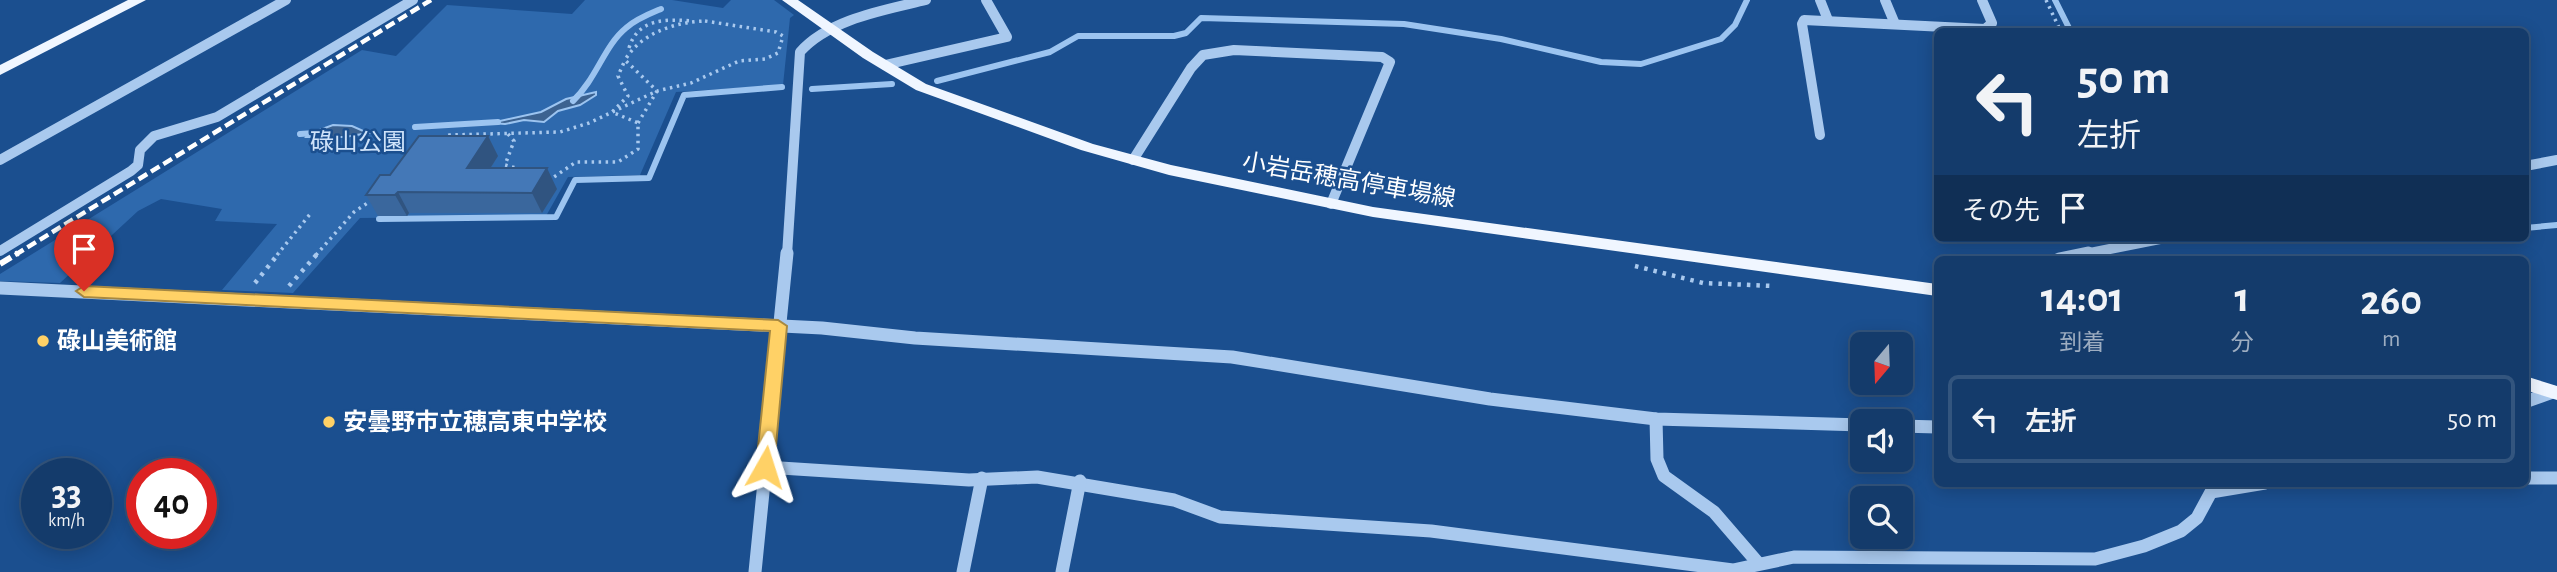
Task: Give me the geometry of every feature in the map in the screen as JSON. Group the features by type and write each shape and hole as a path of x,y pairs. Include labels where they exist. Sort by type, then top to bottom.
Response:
{"main road":[{"path":"0,71 139,0"},
{"name":"小岩岳穂高停車場線","path":"789,0 831,30 921,86 1087,147 1133,160 1331,204 1573,241 1934,290"},
{"path":"2529,384 2555,392"}],"street":[{"path":"0,160 286,0"},
{"path":"0,251 131,171 138,165 141,150 154,136 217,117 413,0"},
{"path":"755,572 778,326 784,293 797,118 798,60 804,45 831,30 904,3 926,0"},
{"path":"885,65 1007,37 986,0"},
{"path":"1820,0 1828,20"},
{"path":"1885,0 1895,24"},
{"path":"1982,0 1991,27 1984,28"},
{"path":"1820,135 1801,24 1804,20 1960,28"},
{"path":"1133,160 1191,68 1203,55 1234,50 1382,57 1390,62 1331,204"},
{"path":"2529,165 2557,160"},
{"path":"2074,256 2145,242"},
{"path":"0,288 778,326 915,338 1232,357 1503,401 1656,419 1850,425"},
{"path":"2529,401 2555,392"},
{"path":"1656,419 1657,459 1664,476 1714,512 1758,563"},
{"path":"1913,426 1934,427"},
{"path":"765,467 969,480 1037,477 1080,481 1174,500 1220,517 1431,531 1733,570 1794,557 2068,566 2117,555 2178,533 2192,524 2211,492 2241,487"},
{"path":"963,572 982,478"},
{"path":"2529,478 2557,478"},
{"path":"1062,572 1080,481"}],"path":[{"path":"2046,0 2059,28"},
{"path":"436,140 449,135 560,132 589,123 612,112 657,90 691,83 739,61 765,59 778,54 783,36 776,32 702,21 664,19 651,22 637,30 631,38 618,76 628,96 612,112"},
{"path":"629,48 646,36 702,21"},
{"path":"625,60 657,90"},
{"path":"540,175 551,178 567,165 580,161 617,163 629,159 638,149 638,123 657,90"},
{"path":"612,112 638,123"},
{"path":"508,133 514,141 505,165 528,172"},
{"path":"277,300 354,212 382,194"},
{"path":"240,298 265,273 312,213"}],"green space":[{"name":"碌山公園","path":"585,0 672,0 723,8 731,0 774,0 794,15 790,18 783,85 676,92 640,175 568,177 546,216 360,218 293,293 222,290 277,224 215,221 222,209 161,199 138,211 60,283 0,281 0,274 362,50 396,56 447,5 572,14"}],"shaded area":[{"path":"596,92 596,95 580,105 558,111 544,122 524,120 505,124 491,123 541,112 566,99"},
{"path":"333,125 352,126 368,133 345,137 306,137"}],"building":[{"path":"419,136 488,136 467,168 547,168 532,193 398,192 395,195 366,195 380,175 390,175"}],"waterway":[{"path":"937,81 1050,52 1078,36 1174,36 1186,33 1201,18 1404,24 1501,39 1601,62 1641,64 1721,39 1735,25 1747,0"},
{"path":"2055,0 2069,28"},
{"path":"573,101 618,35 634,22 661,9"},
{"path":"812,89 892,84"},
{"path":"379,219 556,217 575,180 649,178 684,95 782,87"},
{"path":"415,127 498,122"},
{"path":"300,134 315,133"},
{"path":"2529,228 2557,225"}],"railway":[{"path":"15,255 431,0"},
{"path":"0,264 18,253"}],"place":[{"name":"碌山美術館","path":"43,341"},
{"name":"安曇野市立穂高東中学校","path":"329,422"}],"route":[{"path":"84,291 778,326 765,467"}]}
